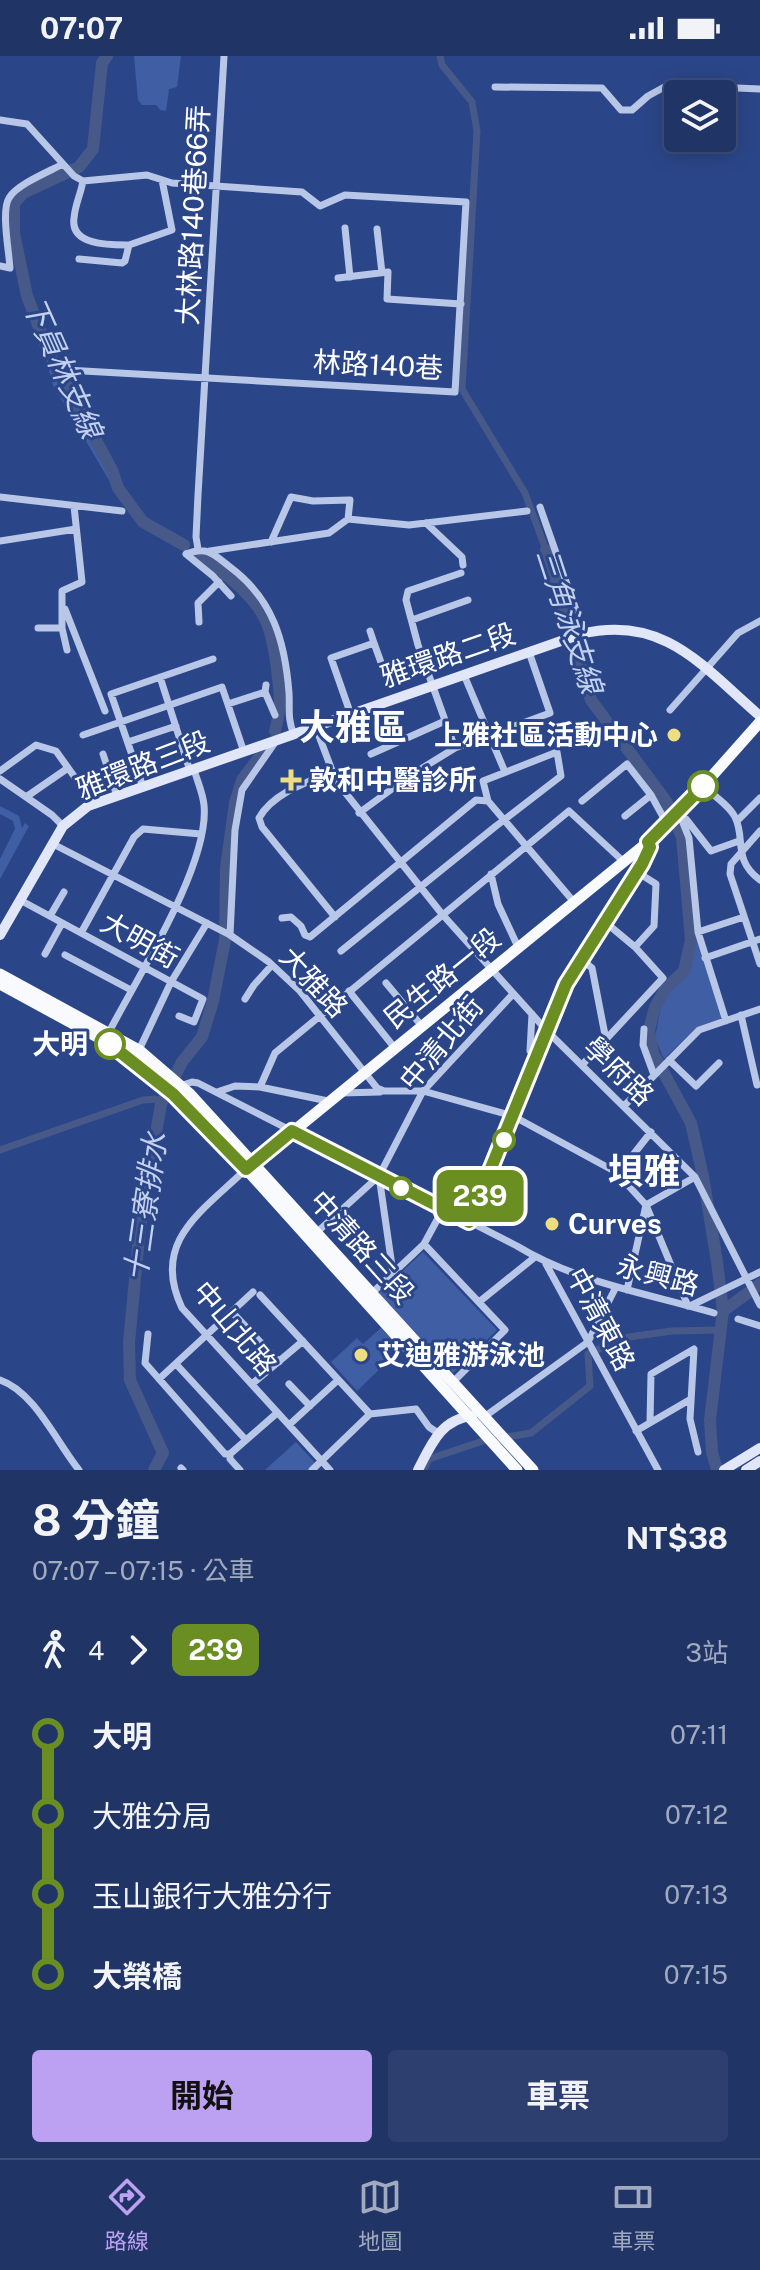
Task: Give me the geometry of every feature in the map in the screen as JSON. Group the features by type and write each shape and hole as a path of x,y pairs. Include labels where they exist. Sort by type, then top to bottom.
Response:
{"main road":[{"path":"680,813 760,722"},
{"name":"民生路一段","path":"249,1166 624,862 680,813"},
{"path":"0,974 139,1050 172,1086"},
{"path":"0,984 121,1050 172,1086 190,1094 249,1166"},
{"name":"中清路三段","path":"249,1166 316,1233 533,1470"},
{"name":"中清路三段","path":"249,1166 517,1470"}],"street":[{"name":"大林路140巷66弄","path":"198,549 196,537 224,56"},
{"path":"495,87 602,88 621,110 632,110 668,85 760,89"},
{"path":"0,120 27,124 74,176 83,181 147,175 162,180 217,186"},
{"path":"0,266 10,268 6,212 11,196 63,164"},
{"path":"83,181 74,225 83,238 101,245 129,245 172,230 162,180"},
{"name":"林路140巷","path":"205,377 455,392 461,304 466,202 345,195 320,206 302,192 217,186"},
{"path":"0,189 11,196"},
{"path":"345,228 350,277"},
{"path":"377,229 382,273"},
{"path":"79,259 122,263 129,245"},
{"path":"338,278 388,272 387,299 461,304"},
{"path":"66,370 205,377"},
{"path":"0,497 122,511"},
{"path":"271,542 291,497 313,501 350,500 348,519"},
{"path":"74,506 82,582 62,591 64,605 105,711"},
{"path":"540,507 583,634"},
{"path":"231,596 186,554 198,549 210,551 329,533 348,519 389,524 426,523 527,511"},
{"path":"426,523 462,557 462,569 408,591 406,600 432,687 455,748"},
{"path":"0,541 76,529"},
{"path":"210,551 256,591 276,622 282,641 289,696 288,717 294,735"},
{"path":"199,622 198,603 219,582"},
{"path":"412,620 468,600"},
{"path":"64,605 62,628 67,650"},
{"path":"670,710 738,633 760,621"},
{"path":"38,628 62,628"},
{"name":"雅環路二段","path":"316,728 566,639 583,634 634,629 670,641 760,716"},
{"path":"370,631 383,668"},
{"path":"351,715 331,658 374,643"},
{"path":"359,813 455,748 550,713 529,652"},
{"path":"143,787 111,694 213,659"},
{"path":"464,675 505,772"},
{"path":"109,1032 176,907 194,865 201,834 204,806 160,677"},
{"path":"83,735 222,687 248,751"},
{"path":"228,704 266,688 275,715"},
{"path":"371,754 445,721"},
{"path":"128,742 176,726"},
{"name":"雅環路三段","path":"0,935 63,826 94,804 316,728"},
{"name":"學府路","path":"316,728 336,781 442,914 548,1032 695,1177 760,1305"},
{"path":"230,935 235,830 242,790 276,741"},
{"path":"0,771 36,745 56,751 94,804"},
{"path":"341,951 504,820 561,776 557,752 483,781 488,801 504,820 526,846 574,902"},
{"path":"103,754 117,796"},
{"path":"582,801 627,764 651,795 667,824"},
{"path":"26,797 68,768"},
{"path":"332,772 294,787 259,818 262,827 335,917"},
{"path":"0,779 63,826"},
{"path":"703,786 732,812 737,821 741,853 749,869 760,880"},
{"path":"625,816 651,795"},
{"path":"737,821 760,798"},
{"path":"282,918 291,917 310,937 476,800 488,801"},
{"path":"260,1087 275,1053 569,811 624,862"},
{"path":"680,813 711,851 739,841"},
{"path":"680,813 689,838 698,932 726,1021"},
{"path":"81,933 134,837 143,829 201,834"},
{"path":"760,831 731,864 730,874 744,917 756,941 760,964"},
{"path":"469,1222 566,984 637,872 650,847 648,842"},
{"name":"大雅路","path":"53,844 230,935 272,965 300,991 363,1073 384,1091"},
{"path":"635,947 654,926 656,884 637,872"},
{"path":"491,874 498,904 518,947"},
{"path":"50,916 64,892"},
{"name":"大明街","path":"20,900 203,999 194,1022 179,1016"},
{"path":"698,932 744,917"},
{"path":"582,1065 663,978 635,947 605,922"},
{"path":"45,954 62,923"},
{"path":"139,1050 171,982 207,923"},
{"path":"705,958 756,941"},
{"path":"65,955 131,990"},
{"path":"582,960 592,968 606,1040"},
{"path":"245,999 272,965"},
{"path":"386,983 421,1025"},
{"path":"349,991 394,1047"},
{"name":"中清北街","path":"316,1233 379,1176 423,1091 513,994"},
{"path":"624,1106 699,1030 760,1009"},
{"path":"532,1014 530,1051 537,1059"},
{"path":"741,1015 757,1085"},
{"path":"644,1029 643,1045 655,1074"},
{"path":"668,1061 696,1086 719,1063"},
{"name":"中清東路","path":"172,1086 192,1082 217,1092 546,1264 658,1470"},
{"path":"217,1092 235,1086 260,1087 328,1101"},
{"path":"338,1093 423,1091 513,1116 618,1174 646,1205 689,1306 720,1292 750,1286 760,1272"},
{"path":"618,1174 651,1132"},
{"name":"中山北路","path":"249,1166 190,1223 175,1245 170,1262 171,1279 182,1308 330,1470"},
{"path":"379,1176 393,1273"},
{"path":"627,1290 646,1205 695,1177"},
{"path":"371,1294 424,1244 443,1209"},
{"path":"424,1244 505,1330 453,1382"},
{"path":"479,1302 535,1257"},
{"name":"永興路","path":"546,1264 616,1287 714,1313"},
{"path":"420,1469 438,1433 448,1424 468,1415 484,1417 588,1342 616,1287"},
{"path":"159,1379 256,1293 370,1414"},
{"path":"232,1312 279,1362"},
{"path":"738,1319 760,1326"},
{"path":"148,1334 145,1363 225,1454 230,1454 277,1413"},
{"path":"252,1384 303,1341"},
{"path":"650,1422 651,1374 694,1349 690,1419 698,1452"},
{"path":"176,1364 246,1440"},
{"path":"0,1380 12,1384 37,1410 77,1469"},
{"path":"289,1425 338,1380"},
{"path":"289,1384 310,1406"},
{"path":"636,1431 691,1399"},
{"path":"312,1470 370,1414 416,1409 429,1427 438,1433"},
{"path":"726,1469 760,1448"},
{"path":"230,1454 230,1459 240,1470"},
{"path":"746,1470 760,1461"}],"shaded area":[{"path":"134,56 181,56 177,87 169,89 166,111 156,105 142,105 138,100"},
{"path":"49,361 100,453 120,499 53,385"},
{"path":"0,806 19,816 22,828 25,823 29,826 0,879 0,859 15,829 13,821 0,814"},
{"path":"697,933 723,1014 721,1019 697,1027 664,1059 655,1038 661,1006 691,967"},
{"path":"423,1252 497,1330 453,1373 379,1293"},
{"name":"艾迪雅游泳池","path":"381,1328 391,1339 378,1350 388,1361 357,1391 331,1362 357,1338 363,1344"},
{"path":"296,1442 316,1464 309,1470 265,1470"}],"waterway":[{"name":"下員林支線","path":"107,56 102,63 93,149 79,167 23,193 14,204 14,233 27,296 48,351 112,470 118,488 143,522 184,545"},
{"name":"三角泳支線","path":"440,56 442,65 472,102 477,131 462,389 525,493 546,550"},
{"name":"三角泳支線","path":"546,550 591,700 666,801 682,837 691,940 684,971 666,988 655,1007 649,1030 653,1053 691,1123 717,1262 723,1311 710,1420 712,1452 717,1470"},
{"name":"下員林支線","path":"199,554 248,595 268,626 280,693 275,731"},
{"name":"十三寮排水","path":"154,1470 163,1453 130,1380 129,1343 140,1226 161,1104 182,1062 202,1037 213,1001 225,940 226,868 235,803 242,780 264,751"},
{"name":"十三寮排水","path":"0,1150 143,1100 155,1099 161,1104"},
{"path":"723,1311 760,1284"},
{"path":"494,1439 531,1433 590,1386 588,1354 622,1338 672,1331 721,1330"},
{"path":"424,1470 429,1459 486,1440"}],"bus line":[{"name":"239","path":"110,1044 137,1062 173,1094 246,1169 292,1131 469,1222 566,984 642,864 650,847 648,842 703,786"}],"place":[{"name":"上雅社區活動中心","path":"674,735"},
{"name":"敦和中醫診所","path":"291,780"},
{"name":"大明","path":"110,1044"},
{"name":"Curves","path":"552,1224"},
{"name":"艾迪雅游泳池","path":"361,1355"}],"district":[{"name":"大雅區","path":"353,727"},
{"name":"垻雅","path":"644,1171"}]}
